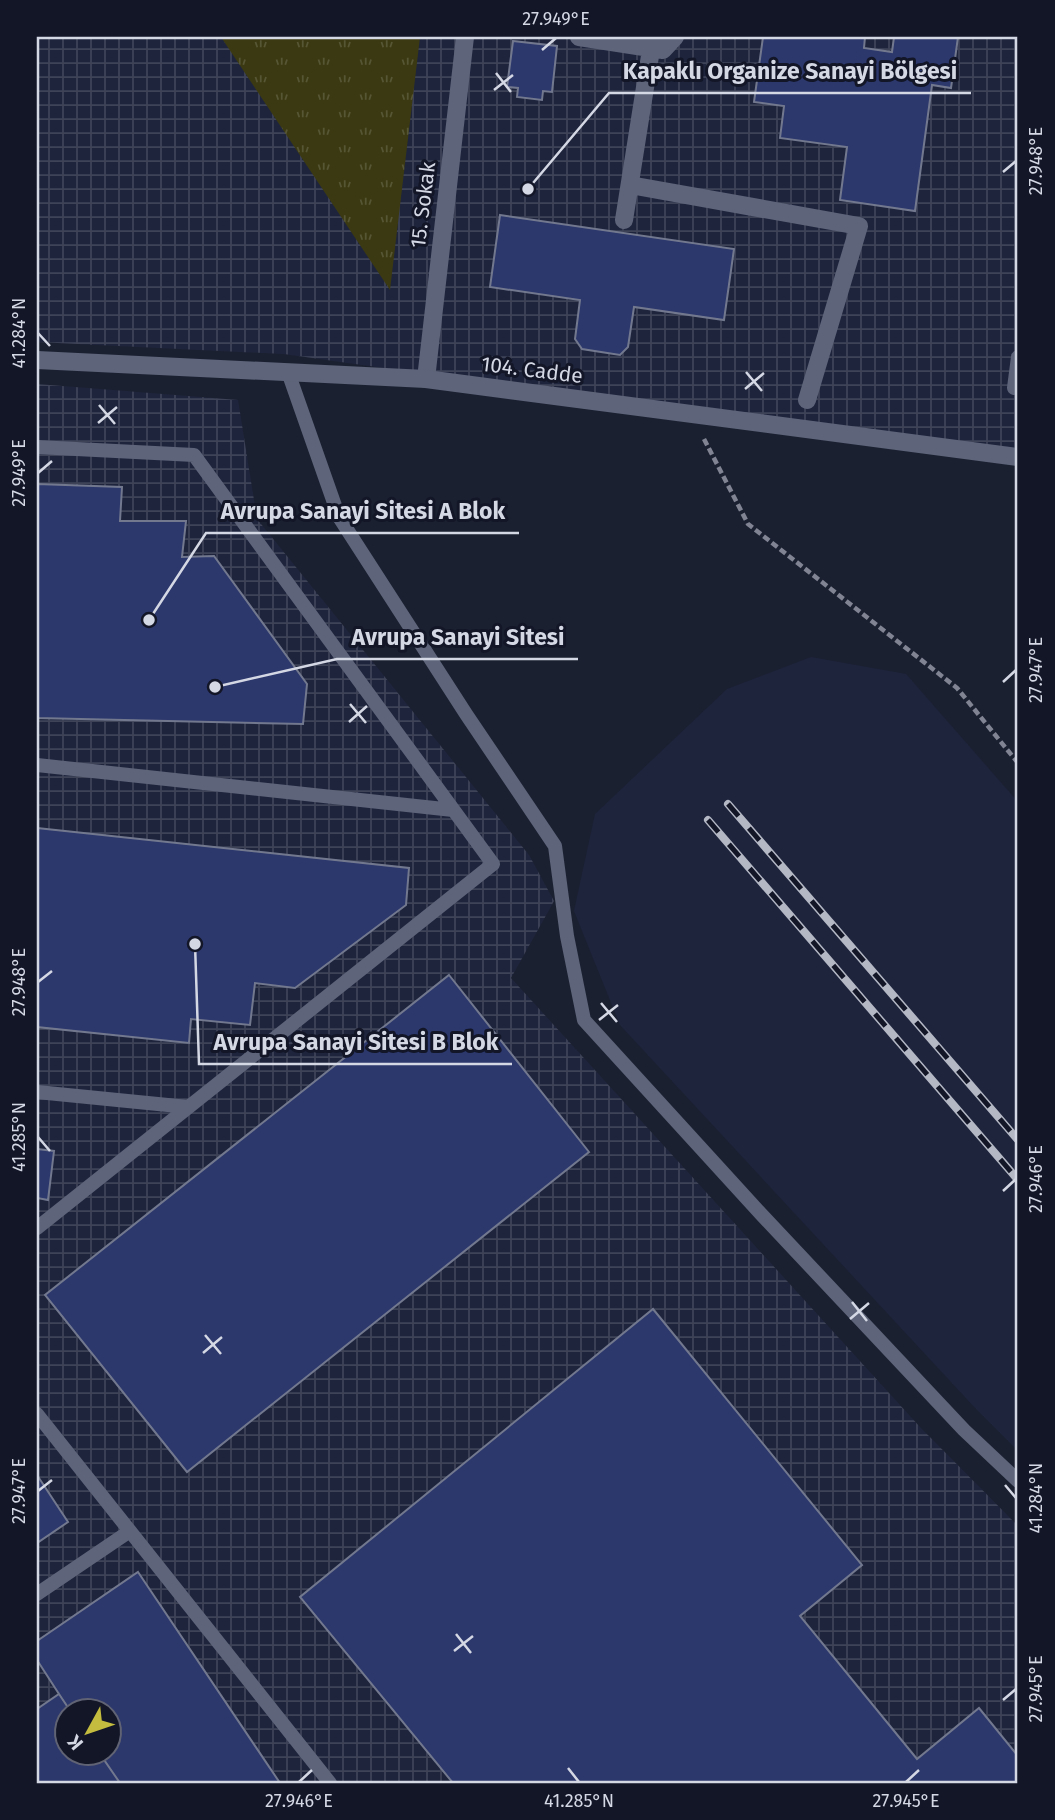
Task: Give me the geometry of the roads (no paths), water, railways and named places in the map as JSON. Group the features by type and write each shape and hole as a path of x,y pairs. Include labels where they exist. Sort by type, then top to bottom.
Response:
{"street":[{"name":"15. Sokak","path":"426,379 465,37"},
{"path":"579,37 652,42 663,50 675,37"},
{"path":"624,220 652,42"},
{"path":"630,185 859,226 807,400"},
{"name":"104. Cadde","path":"37,360 426,379 1018,457"}],"lane":[{"path":"1014,388 1018,357"},
{"path":"288,372 339,517 555,846 566,936 584,1020 761,1214 955,1420 1018,1481"},
{"path":"37,447 194,455 493,864 37,1228"},
{"path":"37,765 453,810"},
{"path":"37,1092 188,1107"},
{"path":"37,1414 330,1783"},
{"path":"37,1594 130,1531"}],"railway":[{"path":"728,804 1018,1140"},
{"path":"708,820 1018,1180"}],"place":[{"name":"Kapaklı Organize Sanayi Bölgesi","path":"528,189"},
{"name":"Avrupa Sanayi Sitesi A Blok","path":"149,620"},
{"name":"Avrupa Sanayi Sitesi","path":"215,687"},
{"name":"Avrupa Sanayi Sitesi B Blok","path":"195,944"}]}
